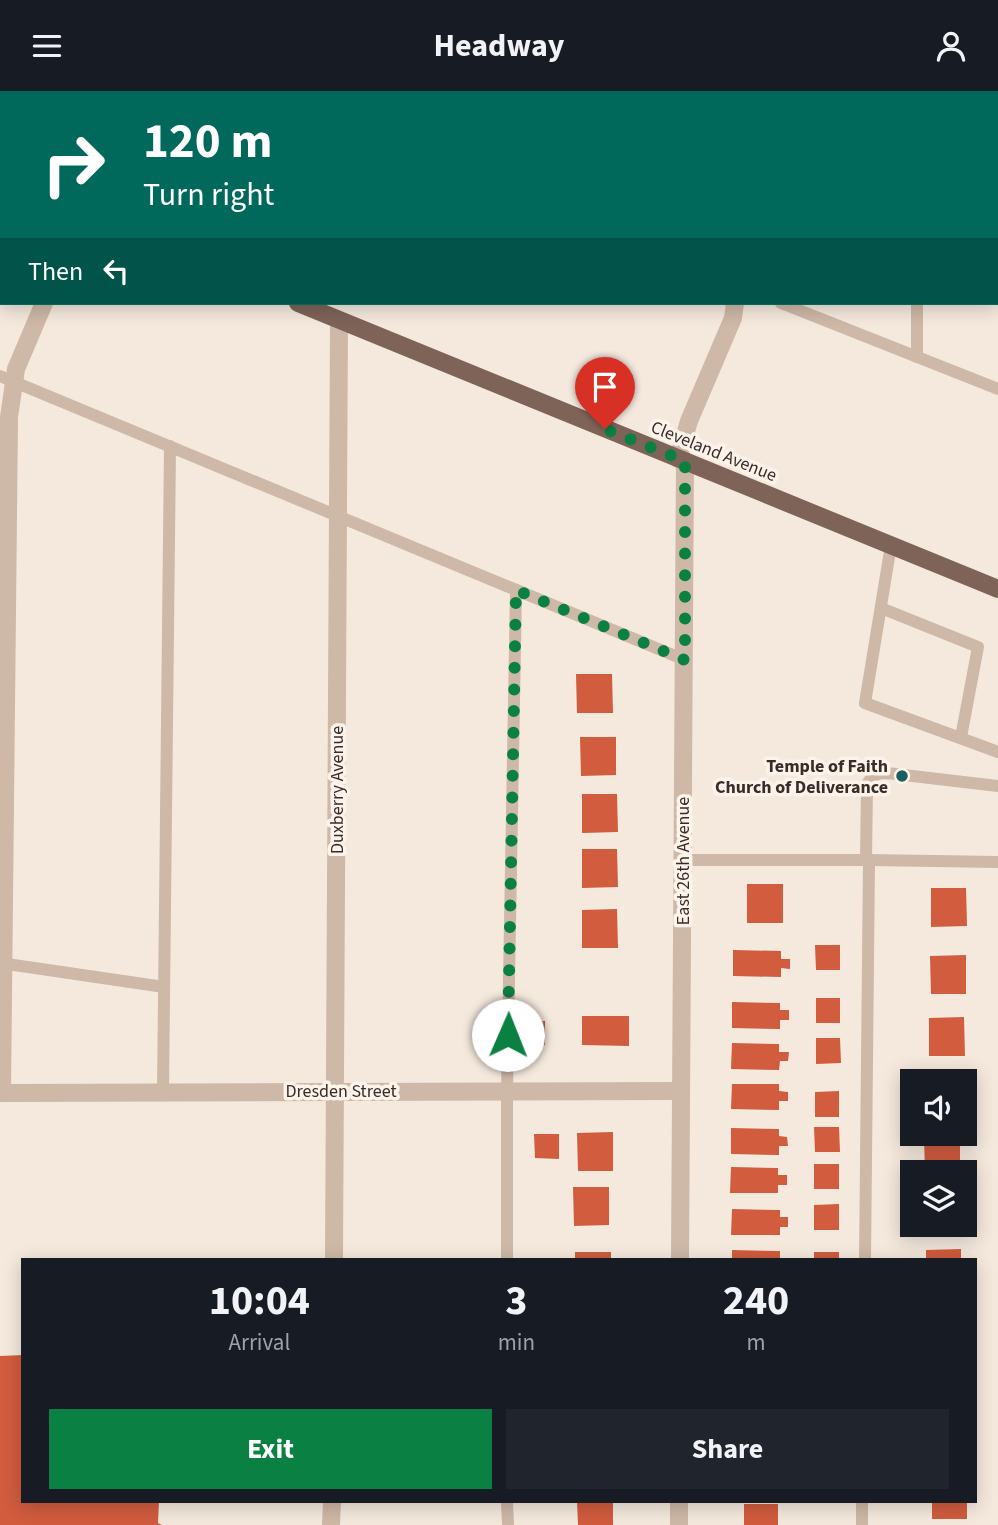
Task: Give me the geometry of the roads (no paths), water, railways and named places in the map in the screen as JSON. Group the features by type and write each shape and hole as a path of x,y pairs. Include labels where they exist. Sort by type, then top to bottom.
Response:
{"main road":[{"name":"Cleveland Avenue","path":"305,305 329,312 998,589"}],"street":[{"path":"1,1093 9,417 7,379 16,369 43,305"},
{"name":"East 26th Avenue","path":"680,1258 685,660 682,460 689,421 733,318 735,305"},
{"name":"Duxberry Avenue","path":"329,312 338,516 334,1258"},
{"name":"Dresden Street","path":"1,1093 681,1091"},
{"path":"331,1525 332,1503"},
{"path":"679,1525 680,1503"}],"lane":[{"path":"786,305 998,389"},
{"path":"917,305 917,356"},
{"path":"7,379 685,660"},
{"path":"163,1092 170,446"},
{"path":"891,545 865,703 998,752"},
{"path":"507,1258 507,1091 516,590"},
{"path":"881,608 978,647 961,737"},
{"path":"865,1258 867,784 872,776 887,773 998,786"},
{"path":"683,860 998,862"},
{"path":"1,963 164,987"},
{"path":"508,1503 508,1525"},
{"path":"862,1503 862,1525"}],"place":[{"name":"Temple of Faith Church of Deliverance","path":"902,776"}]}
